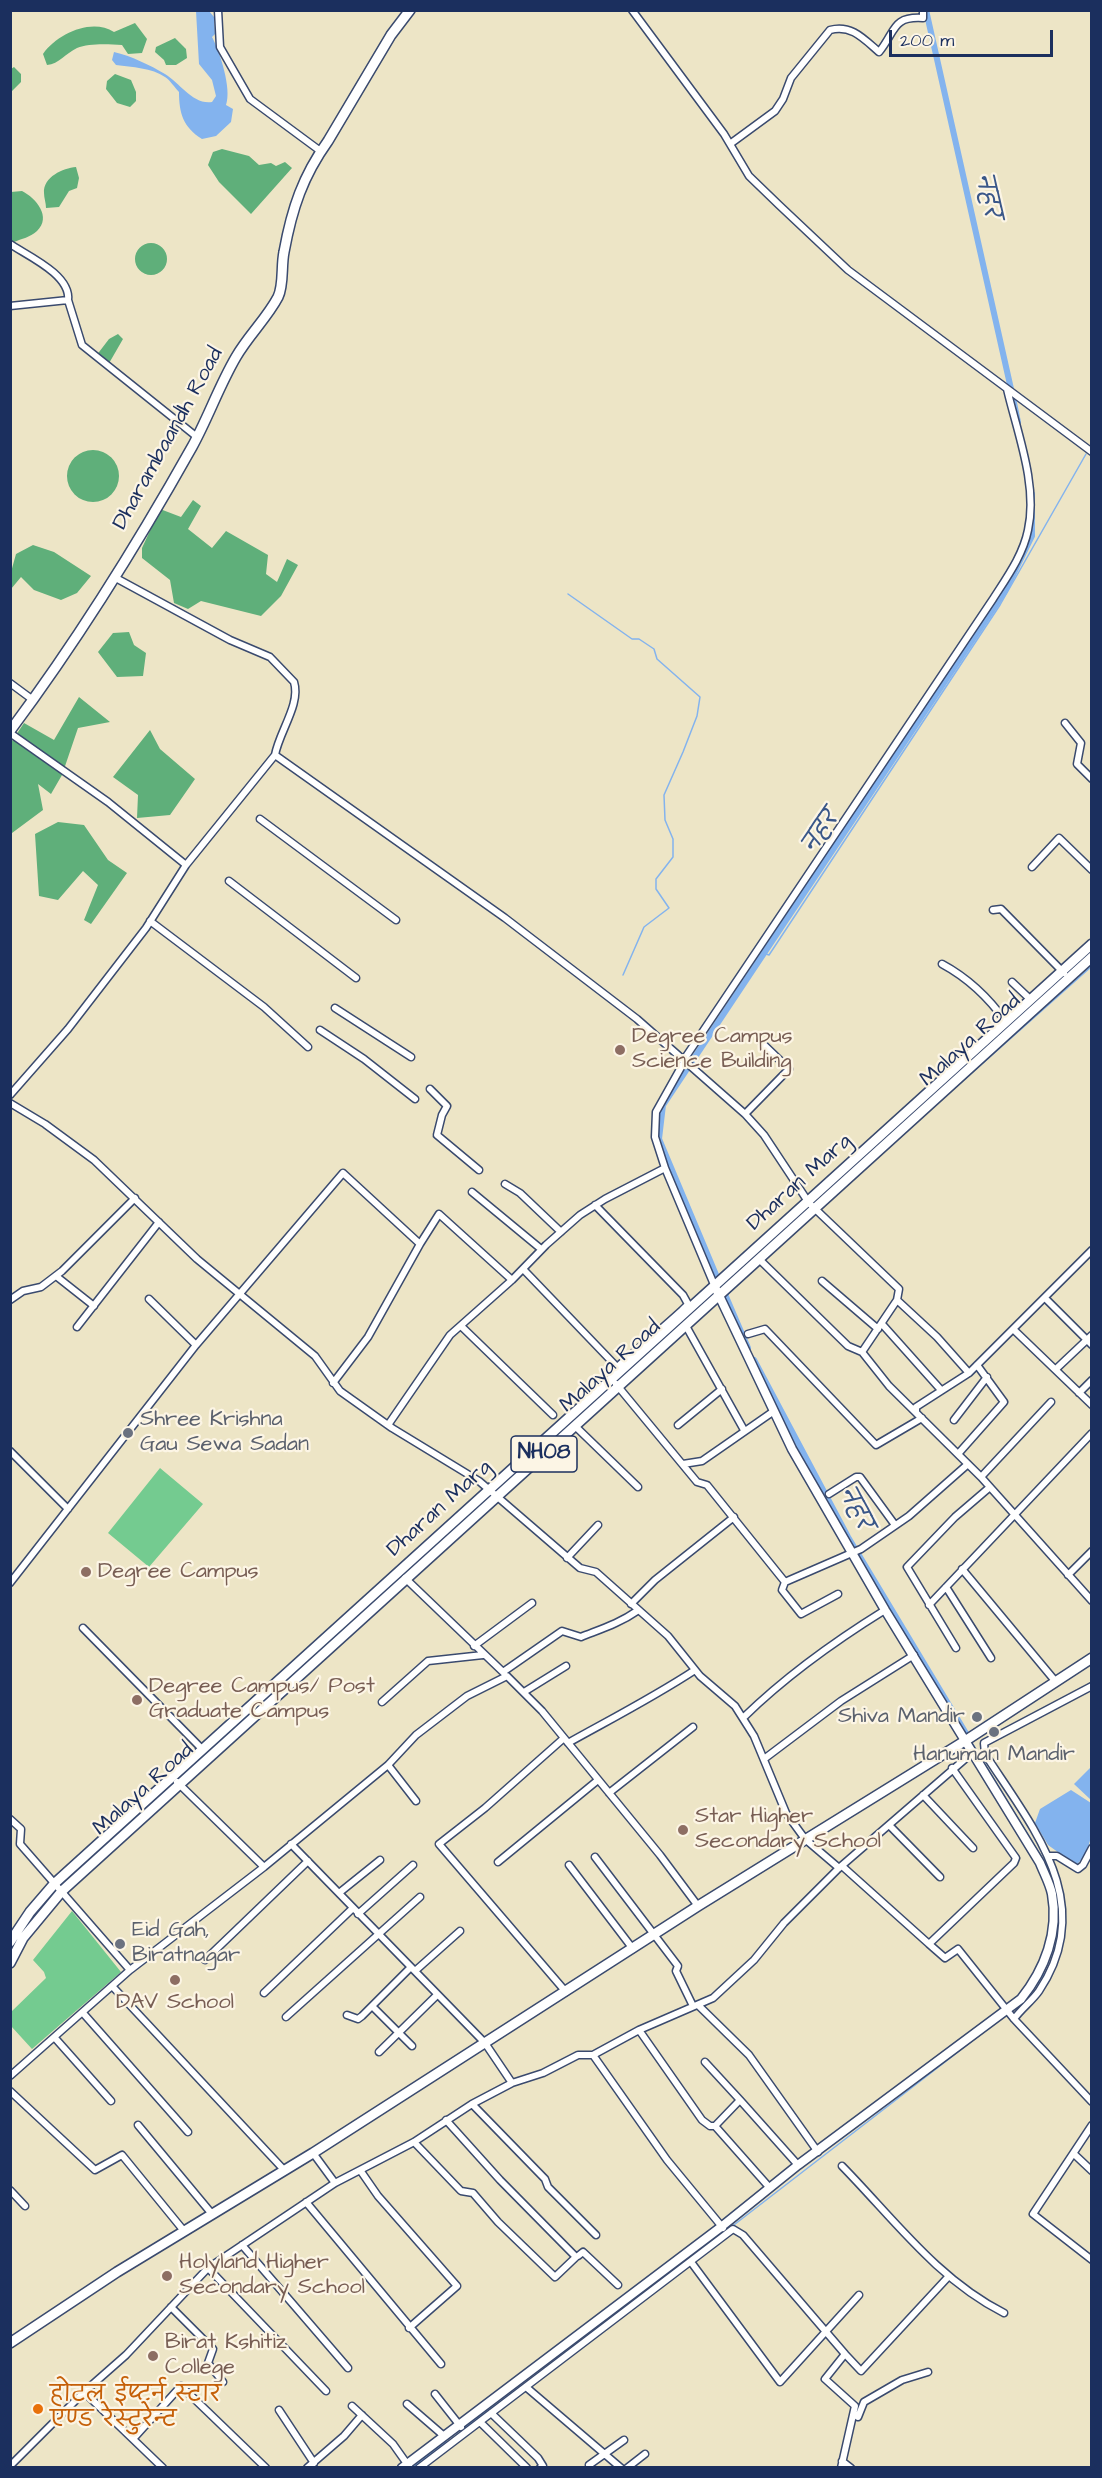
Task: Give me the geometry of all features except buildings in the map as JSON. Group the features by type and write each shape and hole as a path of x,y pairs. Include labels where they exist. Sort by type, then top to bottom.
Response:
{"main road":[{"name":"Dharambaandh Road","path":"10,732 114,577 197,437 236,357 278,296 292,209 319,150 391,35 410,10"},
{"name":"Dharan Marg","path":"10,1942 30,1912 176,1781 203,1750 493,1494 813,1206 1006,1022 1065,975 1092,944"},
{"name":"Malaya Road","path":"176,1781 387,1588 405,1578 493,1494 575,1426 616,1383 686,1326 717,1292 760,1260 813,1206 1065,975 1092,957"},
{"path":"10,2343 184,2231 313,2154 698,1906 965,1741 1092,1658"},
{"name":"NH08","path":"10,1963 58,1887"}],"street":[{"path":"218,10 220,47 250,99 319,150"},
{"path":"632,10 730,144 749,176 848,270 1092,452"},
{"path":"730,144 775,111 783,99 791,78 830,30 838,28 855,32 879,52 898,23 905,17 923,18 923,10"},
{"path":"10,244 57,276 65,285 82,345 197,437"},
{"path":"10,306 68,300"},
{"path":"419,2468 691,2262 769,2187 1021,1998 1031,1986 1046,1959 1052,1940 1052,1893 1029,1843 851,1554 774,1411 717,1292 665,1168 655,1137 656,1112 993,599 1022,549 1029,528 1030,497 1007,389"},
{"path":"10,1095 68,1029 150,921 186,865 275,755 296,688 287,673 270,657 230,640 114,577"},
{"path":"10,683 33,700"},
{"path":"1065,723 1081,743 1077,764 1092,779"},
{"path":"10,732 108,802 186,865"},
{"path":"275,755 505,918 637,1019 745,1114 764,1135 813,1206 899,1289 897,1300 862,1352"},
{"path":"260,819 396,920"},
{"path":"1032,867 1059,838 1092,870"},
{"path":"229,881 356,978"},
{"path":"993,910 1001,909 1008,915 1065,975"},
{"path":"150,921 264,1007 308,1047"},
{"path":"942,964 959,973 993,1003 1006,1022"},
{"path":"1012,982 1031,1000"},
{"path":"335,1008 411,1057"},
{"path":"320,1030 364,1059 415,1099"},
{"path":"745,1114 789,1069 762,1043"},
{"path":"430,1089 447,1106 442,1114 437,1136 479,1170"},
{"path":"10,1103 80,1148 238,1294 315,1356 340,1391 388,1425 479,1482 567,1558 580,1568 596,1572 637,1611 668,1636 695,1670 744,1717 786,1813 805,1839 841,1867 945,1958 958,1949 1014,2019 1092,2102"},
{"path":"388,1425 450,1335 512,1280 541,1249 595,1206 665,1168"},
{"path":"10,1583 196,1345 343,1173 420,1245"},
{"path":"506,1184 520,1193 561,1232"},
{"path":"472,1192 541,1249"},
{"path":"10,1300 23,1291 41,1287 56,1276 135,1198"},
{"path":"523,1269 616,1367 673,1316 687,1308 688,1304 683,1295 595,1206"},
{"path":"333,1383 368,1337 439,1214 512,1280"},
{"path":"77,1327 125,1262 159,1222"},
{"path":"919,1415 916,1407 969,1373 1092,1250"},
{"path":"760,1260 848,1346 862,1352 889,1386 981,1477 1092,1601"},
{"path":"56,1276 94,1306"},
{"path":"822,1281 880,1326 941,1390"},
{"path":"1045,1298 1090,1339 1056,1369"},
{"path":"149,1299 196,1345"},
{"path":"897,1300 937,1337 969,1373"},
{"path":"461,1326 553,1416"},
{"path":"686,1326 744,1430"},
{"path":"748,1334 765,1329 876,1445 919,1415"},
{"path":"1013,1329 1092,1406"},
{"path":"958,1454 1004,1402 977,1365"},
{"path":"954,1420 987,1377"},
{"path":"1079,1393 1092,1380"},
{"path":"616,1383 697,1482 708,1485 785,1582"},
{"path":"678,1425 722,1389"},
{"path":"981,1477 1051,1402"},
{"path":"682,1464 702,1461 774,1411"},
{"path":"575,1426 638,1487"},
{"path":"929,1605 1092,1433"},
{"path":"10,1451 68,1509"},
{"path":"838,1594 801,1614 782,1590 785,1582 861,1549 909,1516 968,1464"},
{"path":"829,1494 856,1477 860,1477 895,1524"},
{"path":"956,1648 907,1567 955,1517 990,1487"},
{"path":"631,1604 655,1580 734,1517"},
{"path":"567,1558 598,1525"},
{"path":"1068,1575 1092,1551"},
{"path":"962,1569 1056,1682"},
{"path":"405,1578 524,1692 566,1740 698,1906"},
{"path":"946,1587 991,1658"},
{"path":"474,1646 532,1602"},
{"path":"744,1717 778,1686 850,1631 885,1610"},
{"path":"10,2076 129,1971 264,1867 388,1765 416,1735 467,1696 505,1674 562,1631 581,1637 595,1630 621,1623 637,1611"},
{"path":"83,1628 203,1750"},
{"path":"382,1702 428,1661 483,1655"},
{"path":"764,1759 841,1701 914,1655"},
{"path":"524,1692 566,1666"},
{"path":"566,1992 439,1844 566,1740 638,1703 657,1696 695,1670"},
{"path":"1014,2019 1038,1993 1058,1947 1063,1900 1049,1856 985,1754 984,1743 1092,1686"},
{"path":"609,1793 693,1727"},
{"path":"10,2466 84,2392 126,2355 208,2268 306,2202 335,2183 414,2142 472,2104 512,2083 543,2073 579,2055 593,2055 639,2030 713,1998 754,1960 784,1923 841,1867 952,1768 972,1753"},
{"path":"388,1765 416,1802"},
{"path":"929,1944 987,1890 1014,1863 1016,1858 952,1768"},
{"path":"498,1862 598,1780"},
{"path":"176,1781 264,1867"},
{"path":"923,1795 973,1848"},
{"path":"10,1819 21,1829 20,1844 129,1971"},
{"path":"889,1825 940,1877"},
{"path":"291,1844 485,2043 512,2083"},
{"path":"1049,1856 1057,1856 1077,1869 1083,1866 1092,1848"},
{"path":"595,1857 656,1934 678,1966 676,1971 696,2005 749,2055 818,2152"},
{"path":"339,1893 380,1860"},
{"path":"205,1960 308,1861"},
{"path":"358,1914 413,1865"},
{"path":"569,1865 633,1949"},
{"path":"286,2017 420,1897"},
{"path":"264,1993 353,1908"},
{"path":"347,2015 358,2019 413,1969 460,1931"},
{"path":"112,1986 285,2171"},
{"path":"379,2052 437,1995"},
{"path":"373,2007 412,2046"},
{"path":"83,2013 188,2132"},
{"path":"639,2030 702,2120 710,2126 715,2126 769,2187"},
{"path":"55,2038 111,2101"},
{"path":"593,2055 666,2160 723,2230"},
{"path":"705,2061 798,2165"},
{"path":"10,2091 95,2170 122,2155 184,2231"},
{"path":"715,2126 740,2100"},
{"path":"472,2104 545,2179 548,2187 596,2235"},
{"path":"414,2142 461,2192 473,2193 498,2222 555,2277 576,2257 500,2180 446,2120"},
{"path":"138,2125 212,2214"},
{"path":"1092,2125 1033,2214 1092,2260"},
{"path":"313,2154 335,2183"},
{"path":"1074,2154 1092,2171"},
{"path":"842,2166 917,2248 983,2302 1004,2313"},
{"path":"360,2170 378,2196 457,2286 409,2328"},
{"path":"10,2190 25,2206"},
{"path":"306,2202 441,2364"},
{"path":"352,2406 393,2445 406,2466 723,2230 733,2229 742,2235 824,2333 861,2371 949,2276"},
{"path":"242,2245 348,2368"},
{"path":"578,2256 583,2252 618,2285"},
{"path":"691,2262 780,2382 859,2295"},
{"path":"208,2268 326,2391"},
{"path":"171,2307 213,2349 208,2363 223,2382"},
{"path":"845,2354 825,2379 855,2406 841,2464 850,2468"},
{"path":"858,2417 864,2402 902,2380 928,2372"},
{"path":"133,2439 181,2386 266,2468"},
{"path":"526,2387 621,2468"},
{"path":"84,2392 163,2468"},
{"path":"435,2394 466,2432"},
{"path":"407,2404 444,2436"},
{"path":"279,2410 314,2463"},
{"path":"491,2413 537,2458 543,2466 540,2468"},
{"path":"307,2468 344,2436 362,2415"},
{"path":"480,2422 527,2468"},
{"path":"589,2465 624,2440"},
{"path":"627,2468 645,2454"}],"green space":[{"path":"135,23 147,39 142,53 128,54 122,45 87,45 47,65 43,54 49,46 66,34 86,27 105,28 114,32"},
{"path":"175,38 186,49 187,58 176,65 166,65 155,52 156,47"},
{"path":"14,67 21,74 21,82 11,92 11,69"},
{"path":"115,74 131,80 136,92 136,101 130,107 117,103 106,89 107,81"},
{"path":"222,149 249,156 259,165 271,163 276,166 285,162 292,168 251,214 219,182 208,165 213,152"},
{"path":"76,167 79,178 77,188 69,191 59,207 46,208 44,193 47,182 60,171"},
{"path":"22,191 37,203 43,214 43,220 35,233 14,242 11,240 11,192"},
{"path":"151,243 162,248 167,259 162,270 151,275 140,270 135,259 140,248"},
{"path":"118,334 123,339 108,365 96,356 109,339"},
{"path":"93,450 103,452 111,458 117,466 119,476 117,486 111,494 103,500 93,502 83,500 75,494 69,486 67,476 69,466 75,458 83,452"},
{"path":"193,500 201,506 188,529 212,548 226,531 268,555 266,574 277,582 287,559 298,565 281,596 261,616 201,601 188,609 174,603 170,580 142,558 142,548 160,509 181,517"},
{"path":"33,545 54,552 91,576 77,593 61,600 34,590 21,577 11,589 11,572 16,554"},
{"path":"129,632 134,645 146,653 143,676 117,677 98,652 113,633"},
{"path":"79,697 110,722 78,728 62,775 51,794 38,784 43,810 12,833 10,744 24,723 54,740"},
{"path":"150,730 160,749 195,779 170,815 137,818 138,795 113,777"},
{"path":"58,822 84,825 108,860 127,873 91,924 84,920 98,885 83,871 58,900 39,896 35,834"},
{"path":"160,1468 203,1504 149,1567 108,1533"},
{"path":"72,1911 121,1972 32,2049 11,2026 11,2012 46,1978 44,1972 33,1960"}],"water":[{"path":"196,11 209,11 214,17 215,34 212,37 222,61 226,80 226,105 233,109 231,122 216,136 202,139 190,130 183,119 179,92 167,79 148,70 116,65 112,60 114,52 134,58 165,74 193,97 212,102 216,96 212,80 199,64"},
{"path":"1091,1767 1091,1800 1074,1784"},
{"path":"1071,1790 1091,1803 1091,1837 1086,1852 1076,1865 1048,1845 1035,1823 1040,1809"}],"waterway":[{"name":"नहर","path":"926,10 1011,389"},
{"name":"नहर","path":"1013,398 1018,422"},
{"path":"763,953 769,955 1000,605 1086,454"},
{"name":"नहर","path":"719,1282 659,1139 663,1105 1005,591 1032,536 1032,494"},
{"path":"568,594 632,639 639,639 654,649 657,659 700,697 697,716 664,795 665,820 673,839 673,857 656,879 656,889 669,908 644,927 623,975"},
{"path":"938,1103 1092,966"},
{"path":"725,1297 761,1263"},
{"name":"नहर","path":"724,1292 748,1348"},
{"name":"नहर","path":"754,1360 848,1537 967,1735"},
{"path":"972,1743 1049,1869"},
{"path":"1058,1933 1059,1923"},
{"path":"1052,1959 1055,1949"},
{"path":"1028,1997 1044,1974"},
{"path":"704,2248 1002,2018"},
{"path":"464,2428 540,2372"},
{"path":"448,2439 460,2430"},
{"name":"नहर","path":"411,2468 444,2442"}],"place":[{"name":"Degree Campus Science Building","path":"620,1050"},
{"name":"Shree Krishna Gau Sewa Sadan","path":"128,1433"},
{"name":"Degree Campus","path":"86,1572"},
{"name":"Degree Campus/ Post Graduate Campus","path":"137,1700"},
{"name":"Shiva Mandir","path":"977,1717"},
{"name":"Hanuman Mandir","path":"994,1732"},
{"name":"Star Higher Secondary School","path":"683,1830"},
{"name":"Eid Gah, Biratnagar","path":"120,1944"},
{"name":"DAV School","path":"175,1980"},
{"name":"Holyland Higher Secondary School","path":"167,2276"},
{"name":"Birat Kshitiz College","path":"153,2356"},
{"name":"होटल ईष्टर्न स्टार एण्ड रेस्टुरेन्ट","path":"38,2409"}]}
